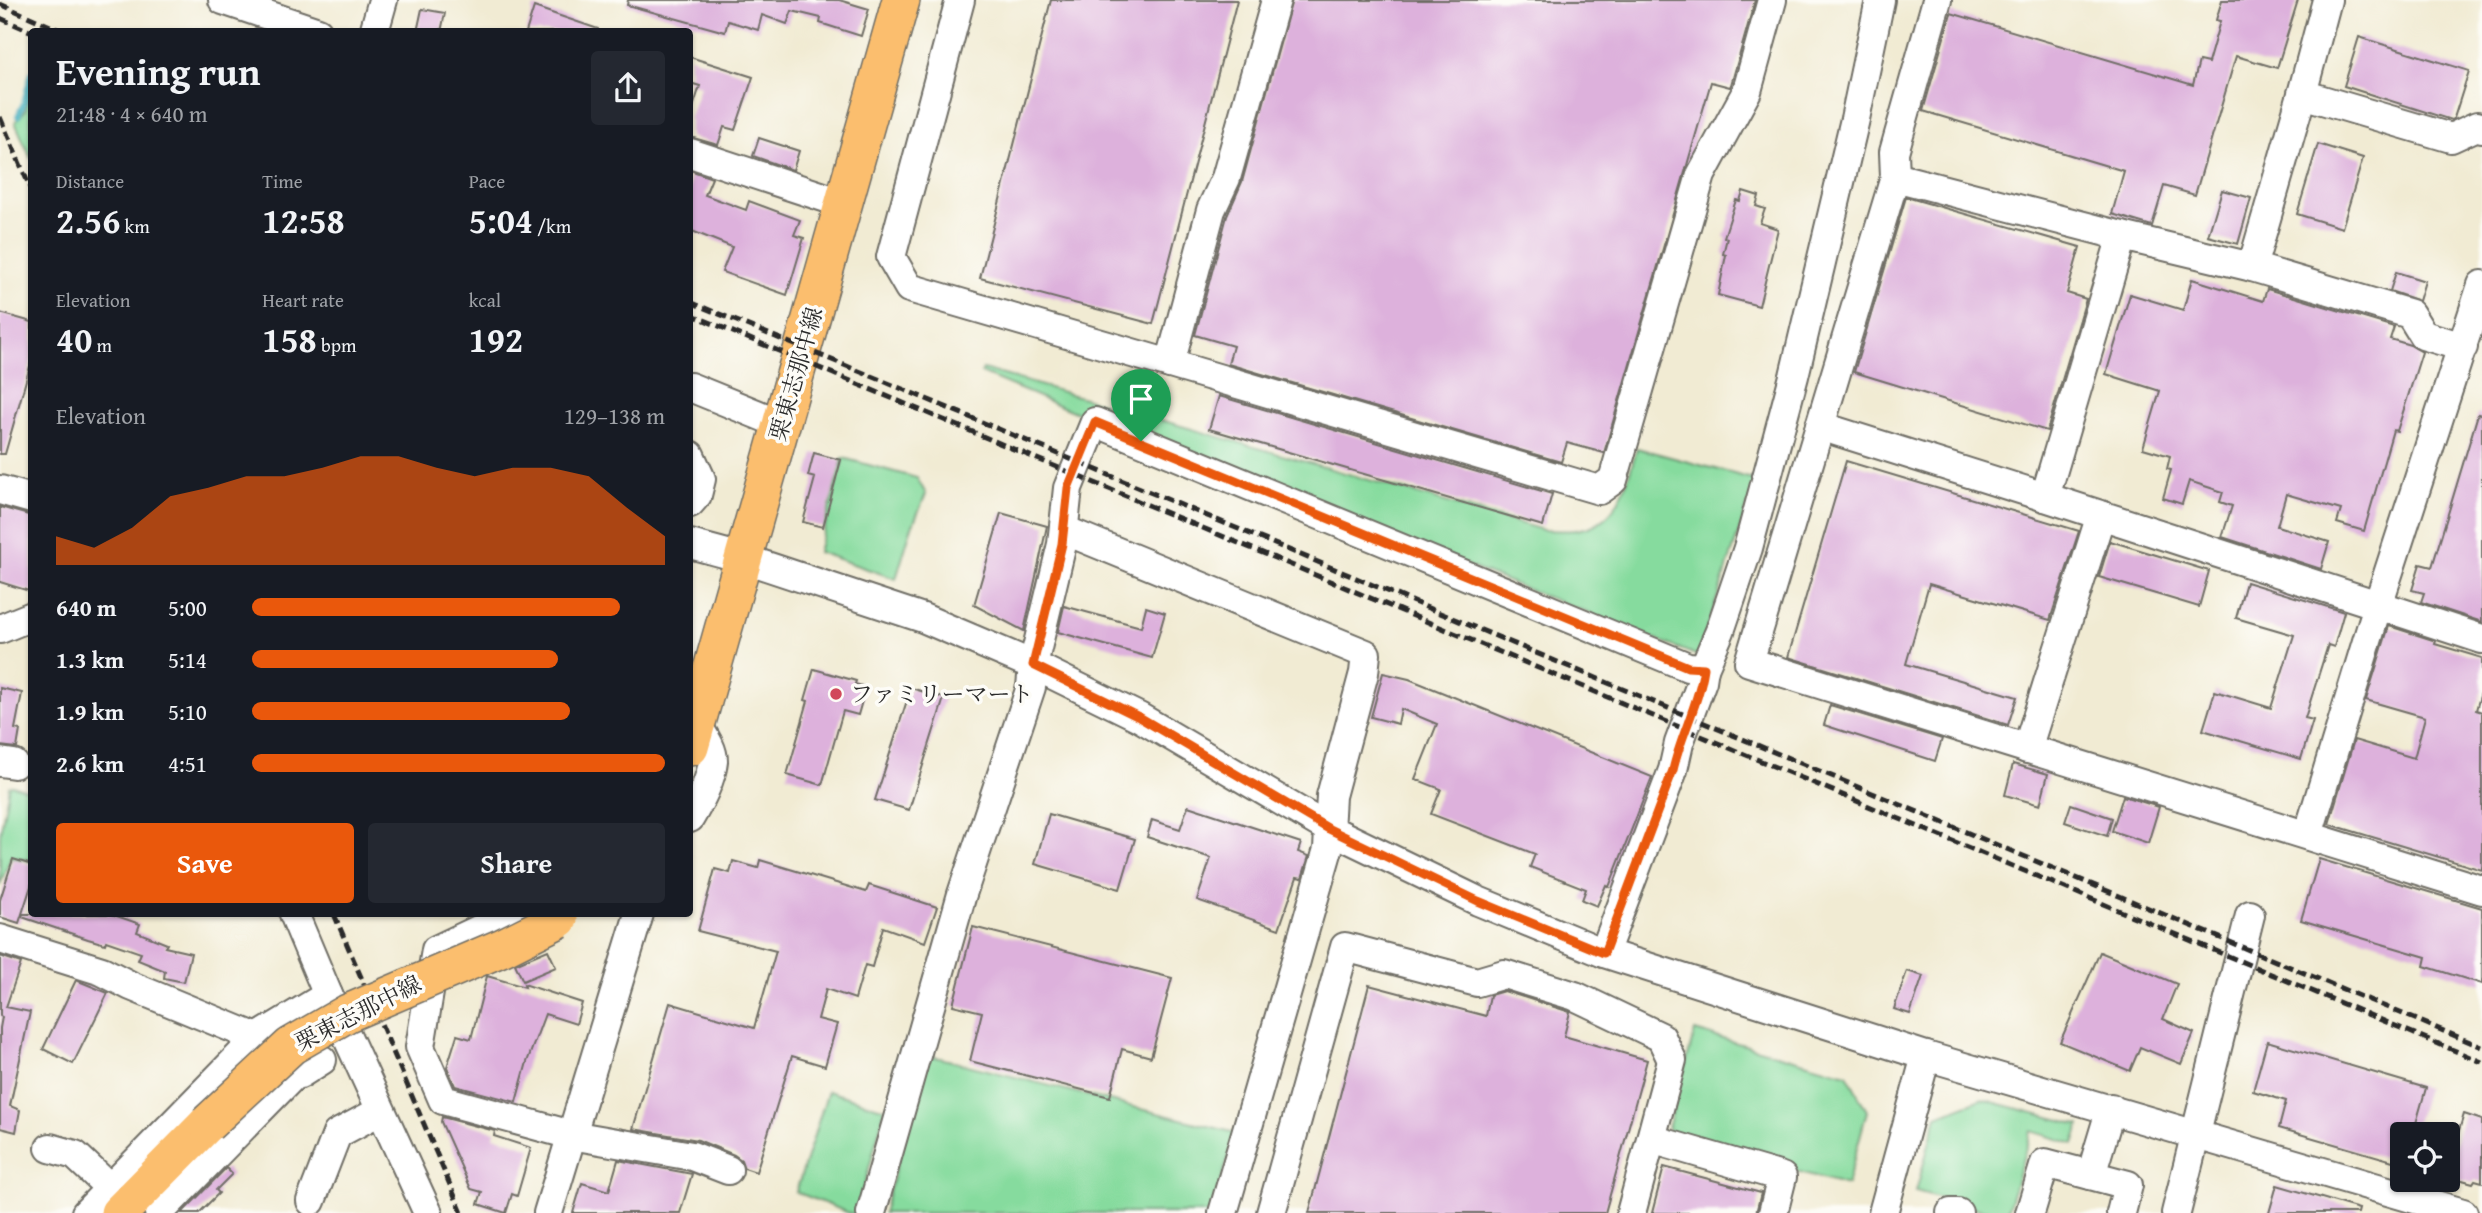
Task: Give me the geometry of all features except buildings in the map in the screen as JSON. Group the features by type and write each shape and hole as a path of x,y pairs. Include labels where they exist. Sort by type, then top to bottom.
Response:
{"main road":[{"name":"栗東志那中線","path":"693,730 901,0"},
{"name":"栗東志那中線","path":"114,1201 207,1124 291,1045 348,1013 503,947 560,917"}],"street":[{"path":"375,28 383,0"},
{"path":"960,0 891,257 909,288 1599,490 1614,480 1700,175 1747,92 1772,0"},
{"path":"1170,365 1212,210 1226,178 1276,0"},
{"path":"1604,953 1673,770 1679,743 1702,681 1704,668 1720,631 1748,548 1787,402 1855,119 1880,0"},
{"path":"1937,0 1894,152 1895,177 1749,662 2482,890"},
{"path":"2252,267 2327,0"},
{"path":"231,1 307,28"},
{"path":"2302,94 2451,138 2477,126 2482,128"},
{"path":"693,154 845,204"},
{"path":"1895,177 2252,267 2410,314 2423,335 2463,347"},
{"path":"2045,497 2122,236"},
{"path":"2308,835 2378,605 2482,285"},
{"path":"693,388 781,424"},
{"path":"871,1213 962,894 1031,687 1033,665 1063,530 1068,488 1095,422 1688,667 1704,668"},
{"path":"1820,426 2482,639"},
{"path":"693,459 701,479 693,500"},
{"path":"0,489 28,498"},
{"path":"2027,749 2101,515"},
{"path":"1063,530 1366,654 1364,673 1331,796 1328,849 1223,1213"},
{"path":"693,545 742,558 922,618 1033,665 1139,717 1329,829 1478,901 1604,953 1926,1056 2463,1213"},
{"path":"0,629 28,618"},
{"path":"693,735 708,743 713,760 702,797 693,813"},
{"path":"2176,1213 2250,915"},
{"path":"295,917 428,1213"},
{"path":"506,917 436,950 420,1047 443,1100 571,1135 692,1156 727,1170"},
{"path":"548,1213 638,917"},
{"path":"0,939 102,971 131,986 257,1038 295,1074"},
{"path":"1270,1213 1345,947 1477,982 1504,974 1575,996 1661,1037 1672,1060 1631,1213"},
{"path":"86,1213 114,1201 257,1038 328,995"},
{"path":"1883,1213 1926,1056"},
{"path":"159,1213 295,1074 300,1074 321,1060"},
{"path":"2091,1175 2111,1108"},
{"path":"310,1189 337,1134 380,1111"},
{"path":"1651,1139 1782,1177 1773,1213"},
{"path":"50,1148 75,1155 114,1201"},
{"path":"2030,1213 2045,1163 2128,1185 2121,1213"},
{"path":"1951,1213 1958,1213"}],"green space":[{"path":"28,100 28,152 15,122 25,111"},
{"path":"983,369 1543,530 1577,530 1594,525 1605,518 1620,498 1637,448 1756,480 1698,656 1087,417 981,373"},
{"path":"843,458 917,478 926,494 911,529 896,579 818,552"},
{"path":"9,786 28,790 28,860 11,857 0,885 0,834"},
{"path":"1695,1031 1847,1074 1867,1111 1847,1185 1673,1137 1668,1128"},
{"path":"928,1055 1236,1133 1211,1213 883,1213"},
{"path":"828,1091 885,1109 857,1213 849,1213 796,1192"},
{"path":"1981,1099 2080,1125 2074,1144 2031,1131 2007,1213 1989,1212 1916,1191 1937,1116"}],"waterway":[{"path":"18,116 28,87"}],"railway":[{"path":"0,4 55,28"},
{"path":"0,18 28,30"},
{"path":"0,117 28,183"},
{"path":"693,303 2482,1047"},
{"path":"693,315 2482,1062"},
{"path":"335,917 462,1213"}],"place":[{"name":"ファミリーマート","path":"836,694"}],"route":[{"path":"1095,422 1105,425 1141,441 1688,667 1704,668 1702,681 1679,743 1673,770 1604,953 1478,901 1329,829 1139,717 1033,665 1062,544 1068,488 1092,426 1095,422"}]}
